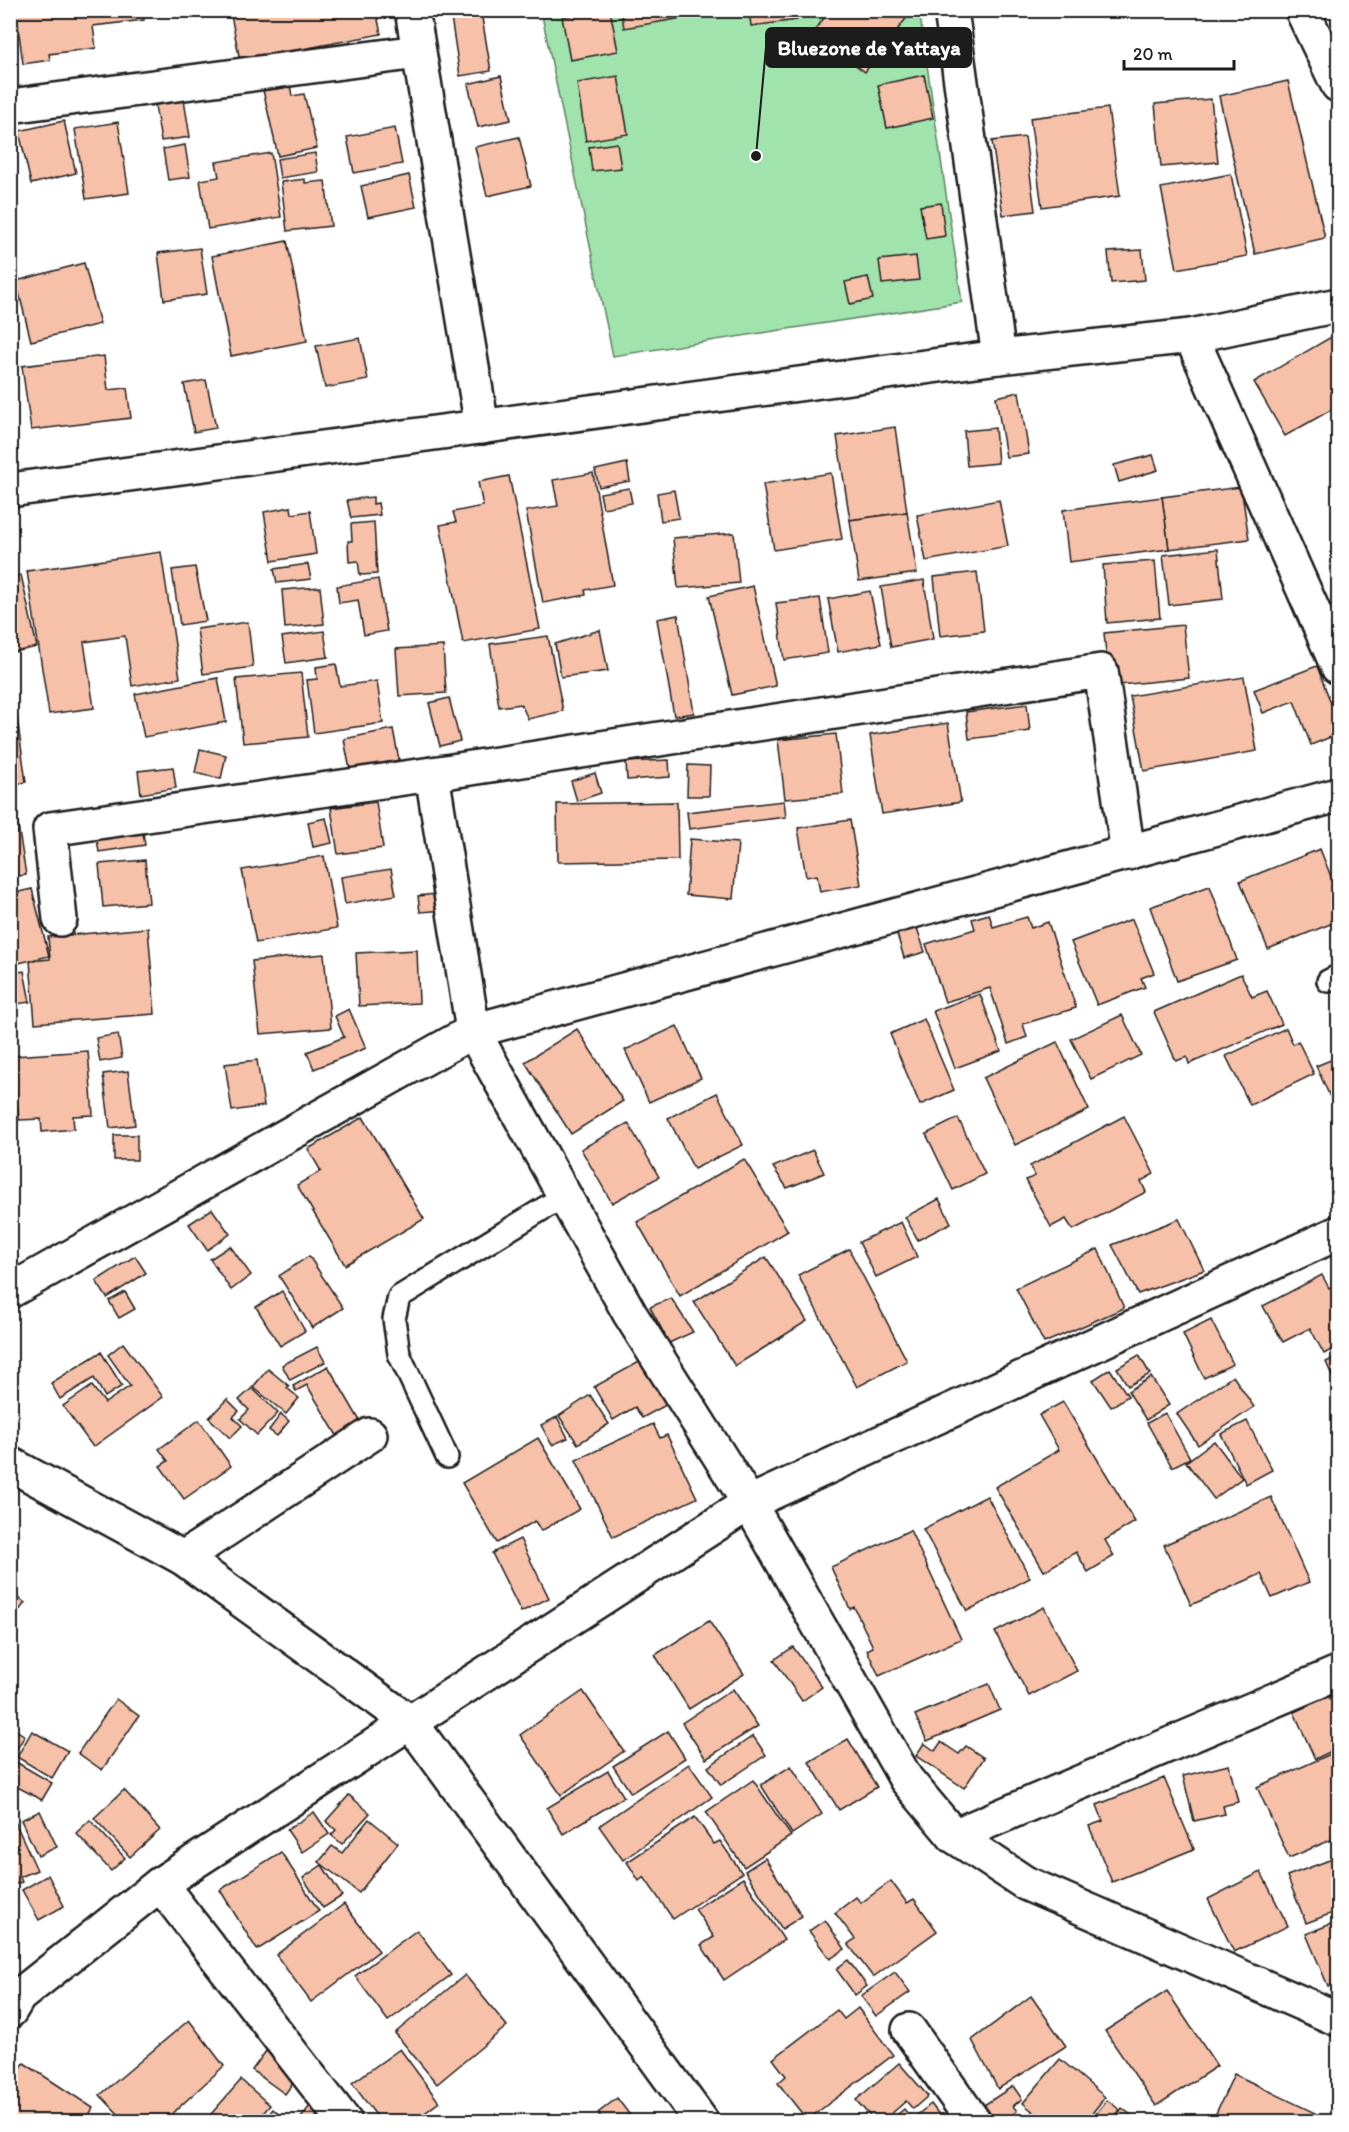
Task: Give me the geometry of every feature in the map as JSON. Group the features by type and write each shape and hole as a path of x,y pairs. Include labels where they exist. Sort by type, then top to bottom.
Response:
{"street":[{"path":"412,10 482,427"},
{"path":"951,10 999,357"},
{"path":"1302,10 1338,85"},
{"path":"10,106 418,52"},
{"path":"10,490 999,357 1191,336 1338,306"},
{"path":"1191,336 1338,667"},
{"path":"60,920 50,829 432,774 1101,671 1128,853"},
{"path":"432,774 473,1031 630,1314 750,1503 906,1779 954,1836 1025,1883 1338,2019"},
{"path":"10,1292 473,1031 1338,795"},
{"path":"10,2011 19,1996 160,1884 750,1503 1338,1233"},
{"path":"183,1558 370,1435"},
{"path":"10,1464 183,1558 411,1723 702,2121"},
{"path":"954,1836 1338,1672"},
{"path":"160,1884 345,2121"},
{"path":"909,2030 975,2121"}],"lane":[{"path":"447,1457 399,1354 394,1319 399,1297 564,1196"}],"green space":[{"path":"541,11 919,11 962,302 613,356"}],"building":[{"path":"16,10 143,10 144,20 93,26 96,48 49,54 50,60 23,64"},
{"path":"230,10 376,10 381,34 240,61"},
{"path":"610,10 618,51 570,60 562,17"},
{"path":"621,10 700,10 700,15 624,28"},
{"path":"749,10 795,10 797,20 751,26"},
{"path":"830,10 909,10 911,12 865,72 813,33"},
{"path":"481,12 491,71 460,76 451,17"},
{"path":"924,75 933,118 887,128 878,85"},
{"path":"501,76 511,120 478,127 468,84"},
{"path":"618,76 628,134 586,141 577,83"},
{"path":"1288,81 1325,238 1255,254 1219,96"},
{"path":"290,85 292,96 304,94 317,148 278,156 263,90"},
{"path":"1211,99 1218,162 1161,167 1155,104"},
{"path":"184,100 190,137 161,141 155,105"},
{"path":"1108,108 1120,196 1042,207 1030,118"},
{"path":"64,121 76,173 31,184 19,131"},
{"path":"118,122 129,193 86,199 75,129"},
{"path":"395,128 402,164 354,173 347,137"},
{"path":"519,137 531,186 487,196 475,147"},
{"path":"1025,137 1035,211 1003,215 992,141"},
{"path":"617,143 621,168 592,171 589,147"},
{"path":"185,145 190,177 168,180 163,149"},
{"path":"271,153 281,217 208,229 200,180 219,177 216,162"},
{"path":"315,153 318,172 280,178 277,159"},
{"path":"1231,174 1247,256 1177,269 1161,188"},
{"path":"409,175 416,207 368,217 361,186"},
{"path":"305,179 305,183 325,181 331,226 287,231 281,182"},
{"path":"941,203 945,236 926,239 920,206"},
{"path":"287,241 307,341 231,356 212,256"},
{"path":"200,248 207,294 164,300 158,253"},
{"path":"1142,250 1145,280 1111,283 1108,252"},
{"path":"916,256 919,280 882,284 879,260"},
{"path":"84,263 100,324 31,341 16,281"},
{"path":"868,277 873,299 850,304 845,282"},
{"path":"1338,333 1338,406 1285,436 1254,382"},
{"path":"360,338 368,380 325,388 316,346"},
{"path":"104,356 108,390 127,388 131,418 31,430 22,366"},
{"path":"206,380 216,428 194,432 184,384"},
{"path":"1019,392 1029,454 1006,457 996,397"},
{"path":"895,427 907,512 850,520 837,436"},
{"path":"995,428 998,463 967,466 964,431"},
{"path":"1153,455 1158,470 1119,482 1114,465"},
{"path":"627,463 630,481 599,487 595,470"},
{"path":"593,473 613,585 585,590 586,595 543,603 526,511 558,506 553,480"},
{"path":"831,473 842,539 774,550 763,484"},
{"path":"509,476 540,629 463,643 440,525 456,522 453,512 483,506 478,482"},
{"path":"1241,487 1249,539 1169,549 1162,497"},
{"path":"629,488 632,503 603,508 600,493"},
{"path":"674,490 679,518 661,521 657,493"},
{"path":"373,497 373,504 378,503 380,515 351,518 347,500"},
{"path":"1162,497 1169,549 1069,562 1063,510"},
{"path":"999,500 1008,546 926,561 917,515"},
{"path":"291,507 292,514 310,511 316,554 272,561 264,512"},
{"path":"907,512 917,573 859,581 850,520"},
{"path":"374,522 377,574 360,575 358,561 349,562 348,541 352,541 351,524"},
{"path":"734,533 739,583 678,588 673,538"},
{"path":"1218,549 1223,599 1169,605 1163,555"},
{"path":"161,552 180,678 132,686 125,636 84,642 94,708 49,714 27,571"},
{"path":"1155,561 1160,618 1107,623 1103,565"},
{"path":"308,564 311,579 277,583 274,569"},
{"path":"195,567 206,621 180,625 172,570"},
{"path":"977,572 984,631 940,636 934,577"},
{"path":"21,575 37,647 10,653 10,577"},
{"path":"378,579 387,631 364,635 358,600 339,603 337,586"},
{"path":"924,580 933,639 891,647 881,587"},
{"path":"753,586 776,686 732,695 709,596"},
{"path":"320,587 324,624 285,628 282,590"},
{"path":"870,591 881,644 838,652 828,599"},
{"path":"820,598 828,653 784,660 776,603"},
{"path":"678,615 694,713 674,716 657,619"},
{"path":"248,622 253,667 203,674 197,629"},
{"path":"1183,625 1189,678 1109,686 1104,633"},
{"path":"600,630 608,671 561,677 555,644"},
{"path":"324,631 328,657 286,663 282,637"},
{"path":"548,636 563,711 528,719 521,704 499,707 490,644"},
{"path":"443,646 446,693 399,696 396,649"},
{"path":"336,664 340,686 377,681 383,723 314,733 307,680 317,679 316,667"},
{"path":"1317,666 1338,722 1338,734 1311,745 1294,701 1263,713 1254,690"},
{"path":"301,673 308,737 243,743 236,679"},
{"path":"1244,677 1257,751 1144,771 1130,696"},
{"path":"218,678 226,722 144,737 135,694"},
{"path":"449,698 460,741 440,746 429,703"},
{"path":"1027,704 1030,731 969,739 966,712"},
{"path":"10,717 17,717 26,782 10,786"},
{"path":"948,723 961,802 882,814 870,735"},
{"path":"393,729 399,760 350,770 344,739"},
{"path":"836,734 843,794 785,799 778,740"},
{"path":"200,749 226,755 221,779 195,773"},
{"path":"669,760 670,777 627,780 626,762"},
{"path":"688,765 710,766 709,796 687,796"},
{"path":"173,767 176,788 141,794 138,771"},
{"path":"595,773 601,793 577,801 571,781"},
{"path":"10,794 13,794 26,875 10,877"},
{"path":"784,801 786,817 689,829 687,812"},
{"path":"376,802 383,848 338,854 331,808"},
{"path":"677,802 678,860 558,862 557,804"},
{"path":"326,818 332,843 313,847 308,822"},
{"path":"850,820 861,885 820,892 817,875 806,877 798,828"},
{"path":"142,827 145,845 99,852 96,834"},
{"path":"690,839 738,843 733,899 686,895"},
{"path":"1320,849 1338,894 1338,921 1268,949 1240,881"},
{"path":"324,856 337,928 256,943 242,870"},
{"path":"145,860 149,903 103,907 99,864"},
{"path":"391,869 396,895 345,904 341,877"},
{"path":"1210,886 1237,960 1177,981 1150,907"},
{"path":"32,889 49,956 10,965 10,894"},
{"path":"445,893 446,910 420,912 418,896"},
{"path":"989,914 993,927 1027,917 1031,928 1048,922 1076,1008 1023,1024 1027,1037 1008,1044 990,988 945,1002 926,944 975,929 972,919"},
{"path":"1132,919 1154,973 1141,978 1145,987 1097,1005 1071,942"},
{"path":"148,928 155,1014 35,1023 30,961 50,959 48,937"},
{"path":"917,928 925,952 904,958 897,934"},
{"path":"417,950 419,1003 359,1006 356,953"},
{"path":"324,954 331,1028 260,1034 252,961"},
{"path":"24,971 30,1002 17,1004 12,973"},
{"path":"1241,974 1252,997 1267,991 1282,1024 1189,1064 1187,1057 1176,1061 1154,1012"},
{"path":"980,994 1001,1051 955,1068 933,1011"},
{"path":"349,1009 366,1048 314,1069 307,1052 344,1037 335,1016"},
{"path":"1122,1015 1141,1055 1091,1079 1071,1039"},
{"path":"924,1019 954,1090 920,1105 890,1034"},
{"path":"677,1026 701,1078 649,1102 625,1050"},
{"path":"1286,1028 1293,1044 1298,1041 1314,1074 1250,1105 1226,1056"},
{"path":"577,1029 623,1101 571,1134 525,1062"},
{"path":"118,1034 122,1058 100,1062 96,1038"},
{"path":"1057,1042 1089,1110 1015,1145 983,1078"},
{"path":"88,1051 93,1115 73,1116 74,1129 42,1132 41,1119 19,1120 13,1056"},
{"path":"1338,1057 1338,1111 1337,1112 1316,1066"},
{"path":"257,1060 264,1106 232,1111 225,1064"},
{"path":"128,1071 135,1125 110,1128 103,1074"},
{"path":"717,1093 743,1145 694,1169 668,1118"},
{"path":"1124,1116 1154,1174 1141,1181 1146,1192 1073,1230 1066,1219 1051,1227 1026,1180 1035,1176 1030,1166"},
{"path":"363,1117 424,1219 345,1265 297,1185 321,1171 308,1149"},
{"path":"958,1118 985,1174 953,1190 926,1134"},
{"path":"628,1123 659,1177 612,1203 581,1149"},
{"path":"114,1135 137,1135 137,1160 114,1160"},
{"path":"813,1150 824,1173 787,1188 773,1167"},
{"path":"744,1159 788,1231 680,1296 637,1222"},
{"path":"939,1199 951,1223 918,1240 905,1217"},
{"path":"212,1209 230,1234 207,1250 189,1224"},
{"path":"1179,1219 1204,1270 1138,1294 1112,1245"},
{"path":"901,1222 917,1257 876,1277 859,1242"},
{"path":"230,1246 251,1275 231,1290 210,1259"},
{"path":"849,1249 907,1361 857,1387 798,1275"},
{"path":"1098,1249 1124,1308 1044,1343 1016,1288"},
{"path":"135,1256 146,1273 107,1298 96,1281"},
{"path":"309,1256 343,1308 312,1328 279,1276"},
{"path":"766,1257 807,1321 735,1366 694,1302"},
{"path":"1322,1275 1329,1288 1338,1282 1338,1346 1324,1354 1310,1328 1283,1342 1263,1306"},
{"path":"282,1291 305,1331 280,1346 256,1307"},
{"path":"125,1292 135,1309 119,1318 109,1301"},
{"path":"671,1298 693,1332 669,1343 650,1307"},
{"path":"1211,1320 1233,1364 1204,1378 1183,1334"},
{"path":"123,1343 163,1397 93,1447 63,1406 92,1386 105,1403 130,1386 108,1355"},
{"path":"317,1347 325,1362 290,1380 282,1365"},
{"path":"101,1352 122,1386 105,1397 94,1378 60,1399 51,1383"},
{"path":"1139,1355 1150,1374 1128,1386 1117,1368"},
{"path":"1338,1356 1338,1389 1326,1362"},
{"path":"641,1361 666,1405 642,1418 635,1407 613,1420 594,1387"},
{"path":"328,1366 363,1426 339,1439 307,1385 296,1391 293,1386"},
{"path":"268,1369 289,1386 287,1388 299,1398 286,1414 253,1387"},
{"path":"1110,1369 1128,1396 1111,1407 1093,1380"},
{"path":"1233,1376 1254,1407 1198,1445 1177,1414"},
{"path":"1151,1377 1169,1405 1146,1420 1128,1391"},
{"path":"252,1388 278,1413 257,1435 240,1419 249,1410 239,1400"},
{"path":"590,1395 609,1424 578,1444 559,1416"},
{"path":"227,1399 239,1411 233,1417 242,1426 230,1438 209,1418"},
{"path":"1063,1402 1135,1522 1105,1540 1114,1556 1088,1572 1076,1552 1044,1571 995,1487 1059,1450 1039,1415"},
{"path":"1165,1413 1190,1458 1172,1467 1147,1423"},
{"path":"281,1414 289,1421 277,1436 269,1430"},
{"path":"557,1417 568,1438 552,1445 541,1425"},
{"path":"199,1420 231,1466 184,1499 160,1466 168,1461 159,1449"},
{"path":"1247,1421 1272,1470 1246,1484 1221,1434"},
{"path":"653,1424 660,1438 667,1435 697,1498 613,1537 576,1460"},
{"path":"538,1438 580,1509 541,1531 535,1521 497,1543 462,1483"},
{"path":"1214,1441 1242,1478 1214,1499 1186,1462"},
{"path":"987,1496 1030,1578 967,1611 923,1529"},
{"path":"1271,1497 1309,1582 1272,1598 1261,1574 1191,1605 1164,1545"},
{"path":"910,1530 961,1639 879,1676 867,1650 873,1647 854,1607 850,1609 831,1567"},
{"path":"520,1539 549,1598 521,1612 492,1553"},
{"path":"10,1592 25,1603 10,1622"},
{"path":"1044,1607 1077,1671 1029,1696 995,1632"},
{"path":"709,1621 744,1674 689,1709 655,1655"},
{"path":"793,1647 822,1687 802,1701 774,1660"},
{"path":"989,1684 1000,1710 927,1741 915,1715"},
{"path":"733,1689 758,1726 706,1759 682,1723"},
{"path":"583,1691 624,1751 561,1795 520,1735"},
{"path":"1329,1696 1338,1718 1338,1748 1315,1759 1294,1712"},
{"path":"116,1699 139,1716 102,1770 78,1753"},
{"path":"10,1726 25,1736 10,1759"},
{"path":"32,1731 68,1751 52,1778 17,1757"},
{"path":"668,1731 685,1758 631,1793 613,1766"},
{"path":"753,1736 766,1755 721,1785 708,1767"},
{"path":"848,1739 877,1787 839,1810 809,1762"},
{"path":"941,1742 959,1754 966,1746 984,1758 964,1788 916,1756 924,1743 935,1751"},
{"path":"1335,1752 1338,1761 1338,1837 1289,1858 1257,1787"},
{"path":"16,1762 52,1783 42,1800 10,1783 10,1771"},
{"path":"689,1764 712,1797 623,1860 599,1826"},
{"path":"1229,1765 1238,1802 1223,1806 1225,1814 1194,1821 1183,1776"},
{"path":"791,1766 822,1814 792,1834 761,1785"},
{"path":"608,1771 624,1797 563,1834 547,1808"},
{"path":"1164,1778 1194,1849 1112,1882 1089,1826 1103,1821 1097,1805"},
{"path":"753,1780 791,1836 744,1867 706,1812"},
{"path":"124,1790 160,1830 130,1857 94,1818"},
{"path":"349,1795 370,1813 342,1844 331,1835 336,1830 326,1821"},
{"path":"10,1811 37,1870 20,1877 22,1882 10,1886"},
{"path":"40,1811 57,1847 38,1856 21,1820"},
{"path":"314,1812 329,1834 302,1852 287,1830"},
{"path":"695,1817 714,1844 720,1841 742,1873 673,1919 644,1877 639,1881 627,1862"},
{"path":"369,1819 398,1843 359,1893 319,1862 332,1846 342,1853"},
{"path":"90,1820 125,1858 111,1871 76,1833"},
{"path":"281,1852 319,1911 257,1950 220,1890"},
{"path":"765,1858 802,1916 782,1929 745,1871"},
{"path":"1335,1858 1338,1866 1338,1911 1306,1923 1287,1876"},
{"path":"322,1865 342,1896 323,1908 303,1878"},
{"path":"1261,1872 1288,1926 1234,1952 1208,1899"},
{"path":"48,1875 64,1906 39,1920 22,1890"},
{"path":"743,1878 784,1940 724,1980 701,1945 714,1937 695,1909"},
{"path":"891,1881 907,1903 914,1899 937,1931 873,1977 848,1944 855,1939 835,1913 856,1897 861,1903"},
{"path":"344,1904 379,1951 311,2002 276,1955"},
{"path":"825,1920 845,1949 830,1959 809,1931"},
{"path":"1338,1921 1338,1982 1328,1986 1306,1934"},
{"path":"417,1930 451,1975 388,2021 355,1976"},
{"path":"848,1960 867,1986 855,1995 836,1969"},
{"path":"895,1972 910,1992 876,2016 861,1996"},
{"path":"465,1975 507,2026 437,2084 395,2033"},
{"path":"1167,1991 1217,2066 1156,2106 1105,2031"},
{"path":"1031,1996 1066,2046 998,2089 972,2040"},
{"path":"858,2008 893,2055 807,2120 778,2083 786,2076 773,2059 837,2010 844,2019"},
{"path":"189,2020 224,2066 163,2122 126,2122 100,2095"},
{"path":"400,2049 439,2102 413,2122 381,2122 352,2083"},
{"path":"266,2051 298,2076 285,2094 252,2070"},
{"path":"1060,2059 1105,2097 1085,2122 1045,2122 1023,2103"},
{"path":"24,2063 93,2108 85,2122 10,2122 10,2084"},
{"path":"899,2063 928,2096 913,2109 906,2101 882,2122 875,2122 856,2100"},
{"path":"1234,2074 1315,2113 1311,2122 1212,2122"},
{"path":"241,2080 270,2105 256,2122 204,2122"},
{"path":"1013,2086 1022,2099 1013,2106 1017,2111 1001,2122 996,2122 984,2105"},
{"path":"617,2098 635,2122 604,2122 598,2113"},
{"path":"1107,2100 1120,2110 1110,2122 1089,2122"},
{"path":"312,2103 321,2110 312,2122 298,2122"},
{"path":"931,2104 944,2121 888,2122 904,2109 912,2119"},
{"path":"1122,2108 1140,2122 1112,2122"},
{"path":"273,2109 287,2122 262,2122"}],"place":[{"name":"Bluezone de Yattaya","path":"756,156"}]}
